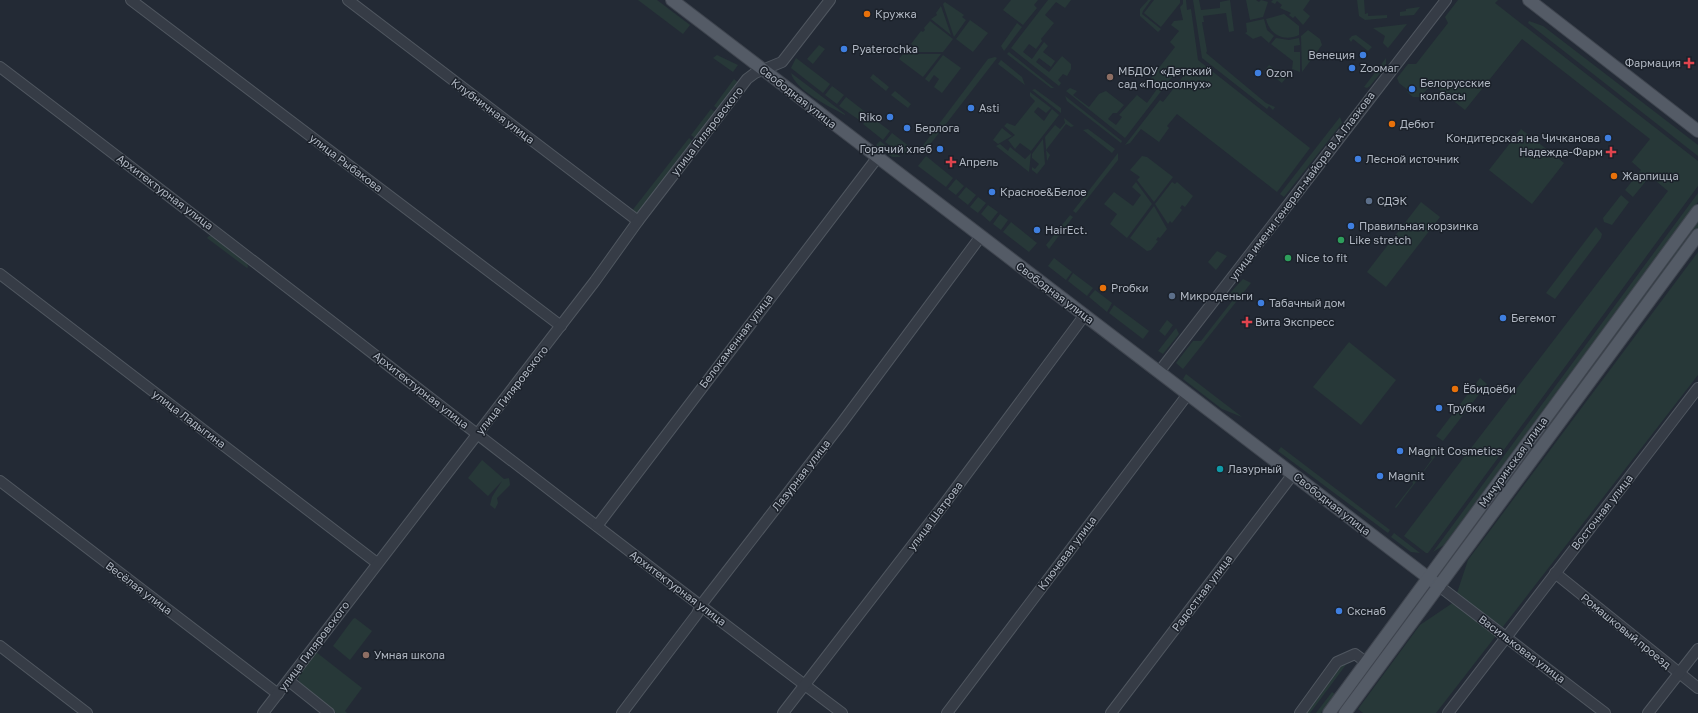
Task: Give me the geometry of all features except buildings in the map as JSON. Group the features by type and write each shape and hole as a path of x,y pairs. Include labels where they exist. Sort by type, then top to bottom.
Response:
{"main road":[{"name":"Свободная улица","path":"672,0 1439,586"},
{"path":"1529,0 1698,130"},
{"name":"Мичуринская улица","path":"1328,713 1367,663 1698,211"},
{"name":"Мичуринская улица","path":"1345,713 1698,234"}],"street":[{"name":"улица Рыбакова","path":"131,0 560,326"},
{"name":"Клубничная улица","path":"348,0 638,221"},
{"name":"улица Гиляровского","path":"263,713 289,681 747,79 782,62 830,0"},
{"name":"улица имени генерал-майора В.А.Глазкова","path":"1159,372 1446,0"},
{"name":"Архитектурная улица","path":"0,67 842,713"},
{"name":"Белокаменная улица","path":"597,526 743,332 877,158"},
{"name":"Лазурная улица","path":"622,713 697,614 701,605 841,424 980,236"},
{"name":"улица Ладыгина","path":"0,274 378,563"},
{"name":"улица Шатрова","path":"783,713 945,503 1084,316"},
{"name":"Восточная улица","path":"1448,713 1698,388"},
{"name":"Ключевая улица","path":"947,713 1188,394"},
{"name":"Радостная улица","path":"1111,713 1293,474"},
{"name":"Весёлая улица","path":"0,482 278,694"},
{"name":"Ромашковый проезд","path":"1555,573 1698,688"},
{"name":"Васильковая улица","path":"1439,586 1605,713"},
{"path":"0,646 87,713"},
{"path":"1648,713 1698,649"},
{"path":"1300,713 1337,662 1355,654 1367,663"},
{"path":"289,681 329,713"}],"shaded area":[{"path":"638,0 657,0 690,25 683,34"},
{"path":"1011,0 1038,0 1034,5 1037,8 1023,25 1003,10"},
{"path":"1048,0 1071,0 1065,8 1056,2 1045,15 1054,23 1041,39 1042,41 1036,49 1029,44 1023,52 1032,59 1044,42 1048,46 1043,52 1055,61 1051,67 1039,58 1036,62 1049,72 1062,56 1071,64 1071,69 1067,76 1063,74 1058,80 1061,83 1059,86 1011,48"},
{"path":"1148,0 1151,0 1142,14 1161,29 1158,32 1140,16 1140,9"},
{"path":"1154,0 1180,0 1180,3 1161,27 1144,13"},
{"path":"1183,0 1186,0 1187,10 1191,9 1198,60 1310,148 1277,192 1177,114 1167,126 1169,128 1159,142 1141,129 1130,143 1125,145 1160,100 1163,102 1185,74 1179,68 1125,138 1066,91 1070,88 1077,91 1073,95 1089,107 1099,94 1106,91 1124,105 1117,113 1113,113 1108,119 1116,125 1122,117 1119,115 1137,95 1147,103 1157,89 1148,82 1175,47 1170,42 1179,31 1171,25 1174,21 1183,20 1180,7 1183,4"},
{"path":"1193,0 1199,0 1201,10 1220,8 1220,2 1230,0 1234,31 1229,32 1226,13 1203,16 1204,22 1202,22 1207,51 1206,53 1266,103 1275,107 1273,110 1269,106 1267,109 1202,58"},
{"path":"1246,0 1256,0 1259,2 1261,0 1268,2 1263,17 1250,20"},
{"path":"1273,0 1310,0 1303,10 1310,16 1303,25 1295,16 1293,18 1289,15 1291,13 1280,8 1282,5 1277,1 1275,4 1271,2"},
{"path":"1357,0 1364,0 1365,14 1368,13 1368,16 1387,15 1387,18 1365,20 1359,16"},
{"path":"1458,0 1498,0 1495,3 1698,161 1698,186 1428,553 1426,553 1404,536 1464,457 1458,453 1461,448 1468,452 1668,191 1650,176 1633,197 1625,190 1641,170 1632,162 1630,164 1650,139 1522,39 1465,110 1432,84 1420,97 1413,97 1407,92 1408,90 1399,83 1397,78 1408,64 1416,64 1448,23 1445,17"},
{"path":"945,2 964,15 962,17 966,20 954,37 943,4"},
{"path":"941,6 951,35 931,19 937,15 936,13"},
{"path":"1420,7 1414,15 1400,16 1400,12 1406,11 1406,9"},
{"path":"1284,14 1299,26 1299,35 1288,38 1278,36 1268,25 1266,19"},
{"path":"1264,19 1267,30 1274,36 1269,43 1261,36 1253,39 1245,33 1247,32 1246,23"},
{"path":"970,20 988,33 973,52 956,39"},
{"path":"930,21 953,39 943,52 905,52 909,47 911,48 913,45 911,44 921,31 923,32 925,30 924,28"},
{"path":"1529,21 1543,26 1698,145 1698,156 1528,23"},
{"path":"1017,23 1022,27 1004,51 1001,46"},
{"path":"1407,24 1388,48 1383,43 1385,36 1373,28"},
{"path":"1308,30 1320,39 1322,45 1302,72 1301,36"},
{"path":"1356,35 1372,47 1368,51 1353,39 1351,42 1349,39"},
{"path":"1276,38 1289,40 1299,38 1300,45 1294,46 1294,52 1300,52 1300,72 1292,69 1293,61 1271,44"},
{"path":"819,45 825,49 813,64 807,59"},
{"path":"1009,52 1054,88 1051,88 1007,54"},
{"path":"903,54 941,54 923,77 899,59"},
{"path":"717,55 738,65 733,72 713,58"},
{"path":"943,55 961,68 942,93 934,87 939,79 934,75 929,82 925,79"},
{"path":"995,57 997,58 925,151 921,148 988,59"},
{"path":"796,58 830,84 823,93 791,68"},
{"path":"1386,58 1386,66 1370,86 1367,88 1364,87"},
{"path":"1001,60 1022,77 1025,85 998,64"},
{"path":"1269,65 1286,78 1282,83 1265,70"},
{"path":"791,73 845,115 822,103 806,92 799,86"},
{"path":"873,74 889,87 886,91 870,78"},
{"path":"734,79 741,85 721,111 714,106"},
{"path":"832,86 844,95 837,104 825,95"},
{"path":"1035,89 1061,108 1061,113 1032,90"},
{"path":"895,91 911,104 908,108 891,95"},
{"path":"1030,92 1051,108 1046,113 1038,107 1034,112 1044,121 1052,109 1059,115 1031,151 1020,143 1015,149 1008,140 1015,135 1004,126 1007,123 1015,126 1035,101 1030,96"},
{"path":"1065,96 1122,141 1121,143 1067,101"},
{"path":"846,97 868,114 862,122 839,106"},
{"path":"711,109 718,114 698,141 691,135"},
{"path":"870,116 890,131 883,140 863,124"},
{"path":"1340,117 1342,123 1284,197 1280,194"},
{"path":"1064,118 1074,126 1071,127 1066,124 1046,150 1045,137 1055,125 1060,129 1065,123"},
{"path":"1002,128 1012,136 998,144 993,140"},
{"path":"1088,129 1115,149 1112,153 1083,130"},
{"path":"1521,129 1564,163 1532,204 1489,170"},
{"path":"892,133 910,147 903,155 885,142"},
{"path":"689,138 695,143 640,213 631,212"},
{"path":"1043,139 1045,164 1037,174 1032,170 1032,167 1035,169 1039,164 1032,158 1032,154"},
{"path":"880,141 901,157 892,157 876,145"},
{"path":"1000,144 1008,151 1010,147 1025,159 1031,153 1029,172 996,146"},
{"path":"1046,150 1050,155 1047,161"},
{"path":"1118,153 1118,160 1076,213 1073,211"},
{"path":"926,156 953,178 946,187 918,166"},
{"path":"1142,156 1147,157 1173,177 1154,202 1137,180 1140,177 1130,170"},
{"path":"956,179 964,186 956,195 948,189"},
{"path":"1136,182 1152,204 1127,238 1110,224 1117,214 1104,204 1114,192 1133,206 1141,195 1132,187"},
{"path":"1172,182 1175,184 1177,182 1193,196 1185,207 1182,205 1180,208 1182,210 1172,223 1170,221 1168,224 1155,204"},
{"path":"966,187 976,195 968,205 958,197"},
{"path":"1698,193 1698,202 1444,545 1433,552"},
{"path":"1621,195 1629,202 1612,225 1604,222 1603,218"},
{"path":"978,197 986,203 978,213 970,207"},
{"path":"1421,202 1440,217 1386,287 1367,272"},
{"path":"988,205 998,212 990,222 981,214"},
{"path":"1154,206 1167,229 1160,238 1158,237 1156,240 1158,241 1151,250 1147,251 1130,238"},
{"path":"1000,214 1008,220 1001,230 993,224"},
{"path":"1070,215 1073,217 1049,249 1046,245"},
{"path":"1698,221 1698,228 1453,559 1450,560 1450,557"},
{"path":"1011,222 1037,243 1029,252 1003,232"},
{"path":"1596,227 1602,234 1601,238 1555,299 1546,293"},
{"path":"209,236 213,236 247,263 248,267 247,268 207,238"},
{"path":"1217,251 1227,256 1216,270 1208,262"},
{"path":"1698,252 1698,375 1436,713 1363,713 1358,709 1420,625 1454,602 1468,560"},
{"path":"1054,258 1072,272 1066,280 1048,266"},
{"path":"1073,273 1093,288 1087,296 1068,281"},
{"path":"1243,279 1251,283 1183,369 1176,363 1193,341 1201,341 1233,300 1230,293"},
{"path":"1095,290 1112,303 1107,312 1089,297"},
{"path":"1114,305 1149,331 1143,339 1109,313"},
{"path":"1167,320 1173,325 1165,336 1159,331"},
{"path":"1176,328 1179,334 1163,354 1158,351"},
{"path":"1349,342 1396,380 1361,425 1313,387"},
{"path":"1186,374 1242,417 1222,409 1183,379"},
{"path":"1480,378 1487,384 1443,441 1436,436"},
{"path":"1281,447 1390,530 1388,533 1278,451"},
{"path":"1432,450 1438,453 1396,508 1395,507 1413,484 1411,477 1415,472 1422,473 1432,459 1428,454"},
{"path":"482,460 504,479 509,478 510,485 497,498 498,503 495,509 490,505 492,497 502,481 488,496 468,478"},
{"path":"1394,533 1420,553 1411,552 1391,537"},
{"path":"355,618 372,631 350,660 333,646"},
{"path":"316,652 362,688 345,711 347,713 336,713 299,682 298,675"},
{"path":"1348,662 1310,713 1304,713 1342,664"},
{"path":"1332,692 1335,694 1321,713 1316,713"}],"place":[{"name":"Кружка","path":"867,14"},
{"name":"Pyaterochka","path":"844,49"},
{"name":"Венеция","path":"1363,55"},
{"name":"Фармация","path":"1689,63"},
{"name":"Zooмаг","path":"1352,68"},
{"name":"Ozon","path":"1258,73"},
{"name":"МБДОУ «Детский сад «Подсолнух»","path":"1110,77"},
{"name":"Белорусские колбасы","path":"1412,89"},
{"name":"Asti","path":"971,108"},
{"name":"Riko","path":"890,117"},
{"name":"Дебют","path":"1392,124"},
{"name":"Берлога","path":"907,128"},
{"name":"Кондитерская на Чичканова","path":"1608,138"},
{"name":"Горячий хлеб","path":"940,149"},
{"name":"Надежда-Фарм","path":"1611,152"},
{"name":"Лесной источник","path":"1358,159"},
{"name":"Апрель","path":"951,162"},
{"name":"Жарпицца","path":"1614,176"},
{"name":"Красное&Белое","path":"992,192"},
{"name":"СДЭК","path":"1369,201"},
{"name":"Правильная корзинка","path":"1351,226"},
{"name":"HairEct.","path":"1037,230"},
{"name":"Like stretch","path":"1341,240"},
{"name":"Nice to fit","path":"1288,258"},
{"name":"Proбки","path":"1103,288"},
{"name":"Микроденьги","path":"1172,296"},
{"name":"Табачный дом","path":"1261,303"},
{"name":"Бегемот","path":"1503,318"},
{"name":"Вита Экспресс","path":"1247,322"},
{"name":"Ёбидоёби","path":"1455,389"},
{"name":"Трубки","path":"1439,408"},
{"name":"Magnit Cosmetics","path":"1400,451"},
{"name":"Лазурный","path":"1220,469"},
{"name":"Magnit","path":"1380,476"},
{"name":"Скснаб","path":"1339,611"},
{"name":"Умная школа","path":"366,655"}]}
